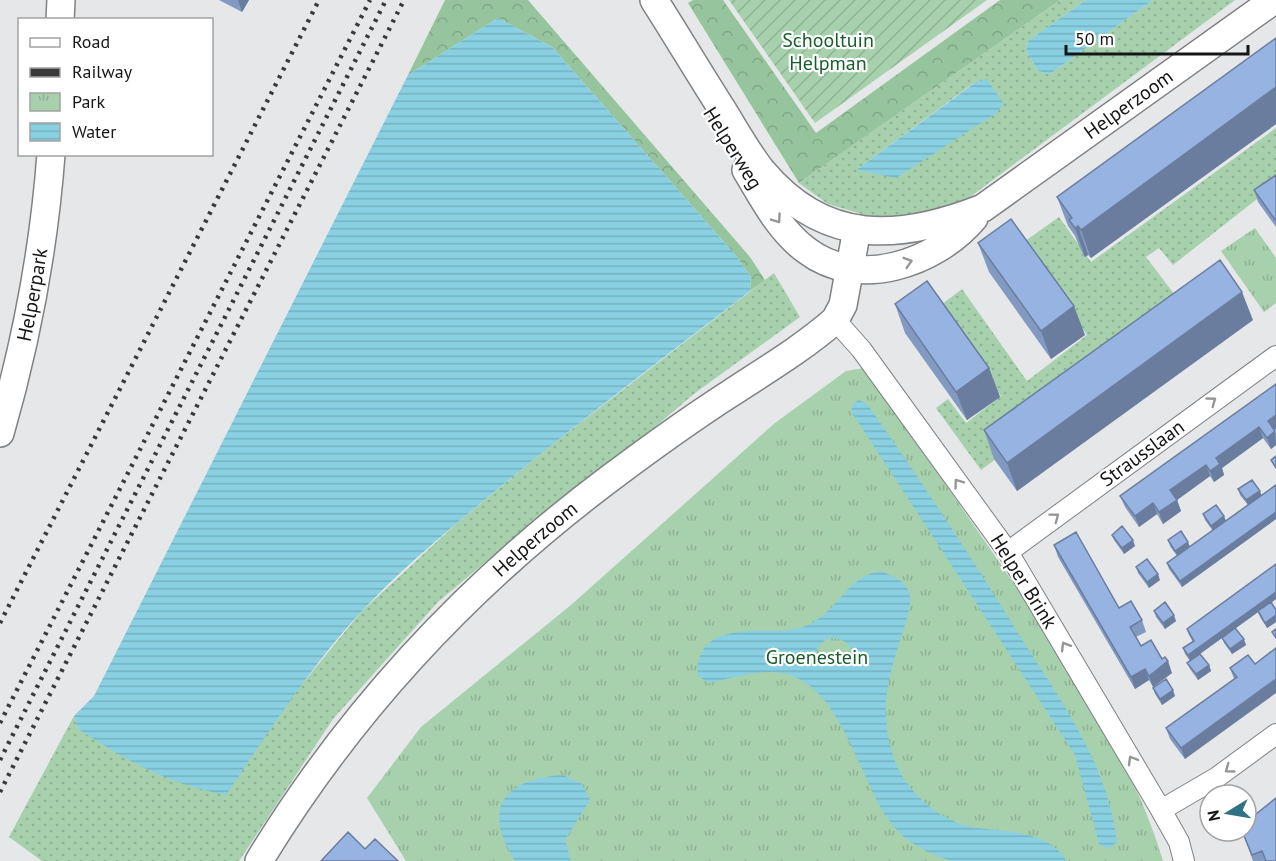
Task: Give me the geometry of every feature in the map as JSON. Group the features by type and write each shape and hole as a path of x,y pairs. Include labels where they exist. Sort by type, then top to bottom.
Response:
{"street":[{"path":"60,18 61,0"},
{"name":"Helperweg","path":"639,0 784,229 808,252 851,269"},
{"name":"Helperweg","path":"654,0 762,170 801,207 836,224 857,230"},
{"name":"Helperzoom","path":"851,269 869,271 919,259 965,229 983,208 1274,0"},
{"name":"Helperpark","path":"0,433 18,364 44,224 51,156"},
{"name":"Helperzoom","path":"857,230 900,232 950,221 983,208"},
{"path":"835,320 843,305 857,230"},
{"name":"Helperzoom","path":"260,861 304,789 348,729 393,676 459,607 531,541 608,480 835,320"},
{"name":"Helper Brink","path":"835,320 861,349 1008,552 1161,810 1179,842 1184,861"},
{"name":"Strausslaan","path":"1008,552 1276,356"},
{"path":"1161,810 1216,778 1276,734"}],"green space":[{"path":"445,0 528,0 750,257 765,280 750,291 751,277 737,257 552,47 498,18 408,75"},
{"path":"693,0 723,0 816,133 1000,0 1060,0 799,183 688,3"},
{"name":"Schooltuin Helpman","path":"729,0 987,0 815,123"},
{"path":"1060,0 1086,0 1028,41 1026,51 1038,71 1050,74 1153,0 1235,0 966,200 930,216 892,219 868,216 828,204 799,183","holes":["975,82 874,173 856,170"]},
{"path":"1276,128 1276,184 1173,265 1159,248 1146,257 1190,315 981,470 936,408 948,399 966,423 1001,396 937,308 962,289 1027,381 1087,335 1021,244 1059,217 1091,262"},
{"path":"1255,228 1276,258 1276,303 1264,312 1221,251"},
{"path":"774,273 800,317 695,393 642,438 559,500 438,602 333,719 239,861 42,861 9,837 74,716 78,729 303,683 361,612 457,523 549,447"},
{"name":"Groenestein","path":"864,368 1010,578 1086,694 1130,776 1163,861 406,861 367,798 421,727 571,605 775,423 846,371"}],"water":[{"path":"1086,0 1153,0 1050,74 1038,71 1026,51 1028,41"},
{"path":"498,18 552,47 737,257 751,277 750,291 530,463 394,579 361,612 324,656 290,701 226,795 184,784 148,770 78,729 74,716 94,696 408,75"},
{"path":"987,79 1003,103 998,112 896,178 856,170 976,82"},
{"path":"859,400 867,404 944,517 1080,732 1103,785 1112,813 1117,842 1108,849 1099,844 1075,755 851,411 853,404"},
{"path":"881,571 895,577 909,591 909,612 886,698 890,744 895,761 908,784 927,805 951,820 976,828 1014,832 1038,838 1049,843 1067,861 952,861 927,851 911,842 891,823 879,804 844,730 830,707 813,689 793,676 768,672 709,683 698,676 701,654 707,645 717,638 739,632 785,630 808,625 819,619 851,587 869,574","holes":["836,638 846,642 852,650 846,659 828,663 817,654 817,648 826,639"]},
{"path":"563,775 582,784 590,800 565,840 571,861 515,861 505,842 500,825 500,811 504,799 513,790 526,783"}],"building":[{"path":"1276,38 1276,87 1081,230 1078,226 1075,228 1069,220 1072,218 1057,197"},
{"path":"1276,175 1276,221 1254,190"},
{"path":"1011,219 1074,306 1041,331 978,243"},
{"path":"1220,260 1242,292 1007,463 984,430"},
{"path":"927,281 989,368 956,392 895,304"},
{"path":"1276,384 1276,415 1268,421 1275,431 1267,438 1259,427 1216,458 1220,464 1210,471 1206,465 1170,490 1177,500 1159,512 1153,503 1135,516 1120,496"},
{"path":"1276,456 1276,468 1271,460"},
{"path":"1252,480 1260,491 1246,500 1238,489"},
{"path":"1276,485 1276,512 1180,581 1167,563"},
{"path":"1216,505 1224,516 1211,526 1203,514"},
{"path":"1122,526 1133,540 1122,548 1112,535"},
{"path":"1181,531 1188,542 1175,551 1168,540"},
{"path":"1076,532 1119,608 1131,601 1142,620 1130,627 1141,646 1151,640 1162,659 1165,657 1168,661 1149,676 1145,669 1131,677 1054,545"},
{"path":"1147,559 1158,574 1147,582 1136,567"},
{"path":"1276,564 1276,592 1188,655 1183,648 1194,641 1187,629"},
{"path":"1165,602 1174,615 1163,623 1154,611"},
{"path":"1271,602 1276,615 1265,623 1258,611"},
{"path":"1235,628 1244,639 1230,649 1222,638"},
{"path":"1276,648 1276,679 1181,748 1166,728 1237,677 1230,668 1248,655 1255,664"},
{"path":"1200,654 1209,665 1196,674 1187,663"},
{"path":"1166,679 1173,690 1160,699 1153,688"},
{"path":"1276,798 1276,861 1266,861 1262,851 1252,855 1247,843 1258,843 1258,812"},
{"path":"348,832 365,849 375,839 398,861 321,861"}],"railway":[{"path":"0,623 319,0"},
{"path":"0,723 370,0"},
{"path":"0,760 386,0"},
{"path":"0,792 404,0"}]}
